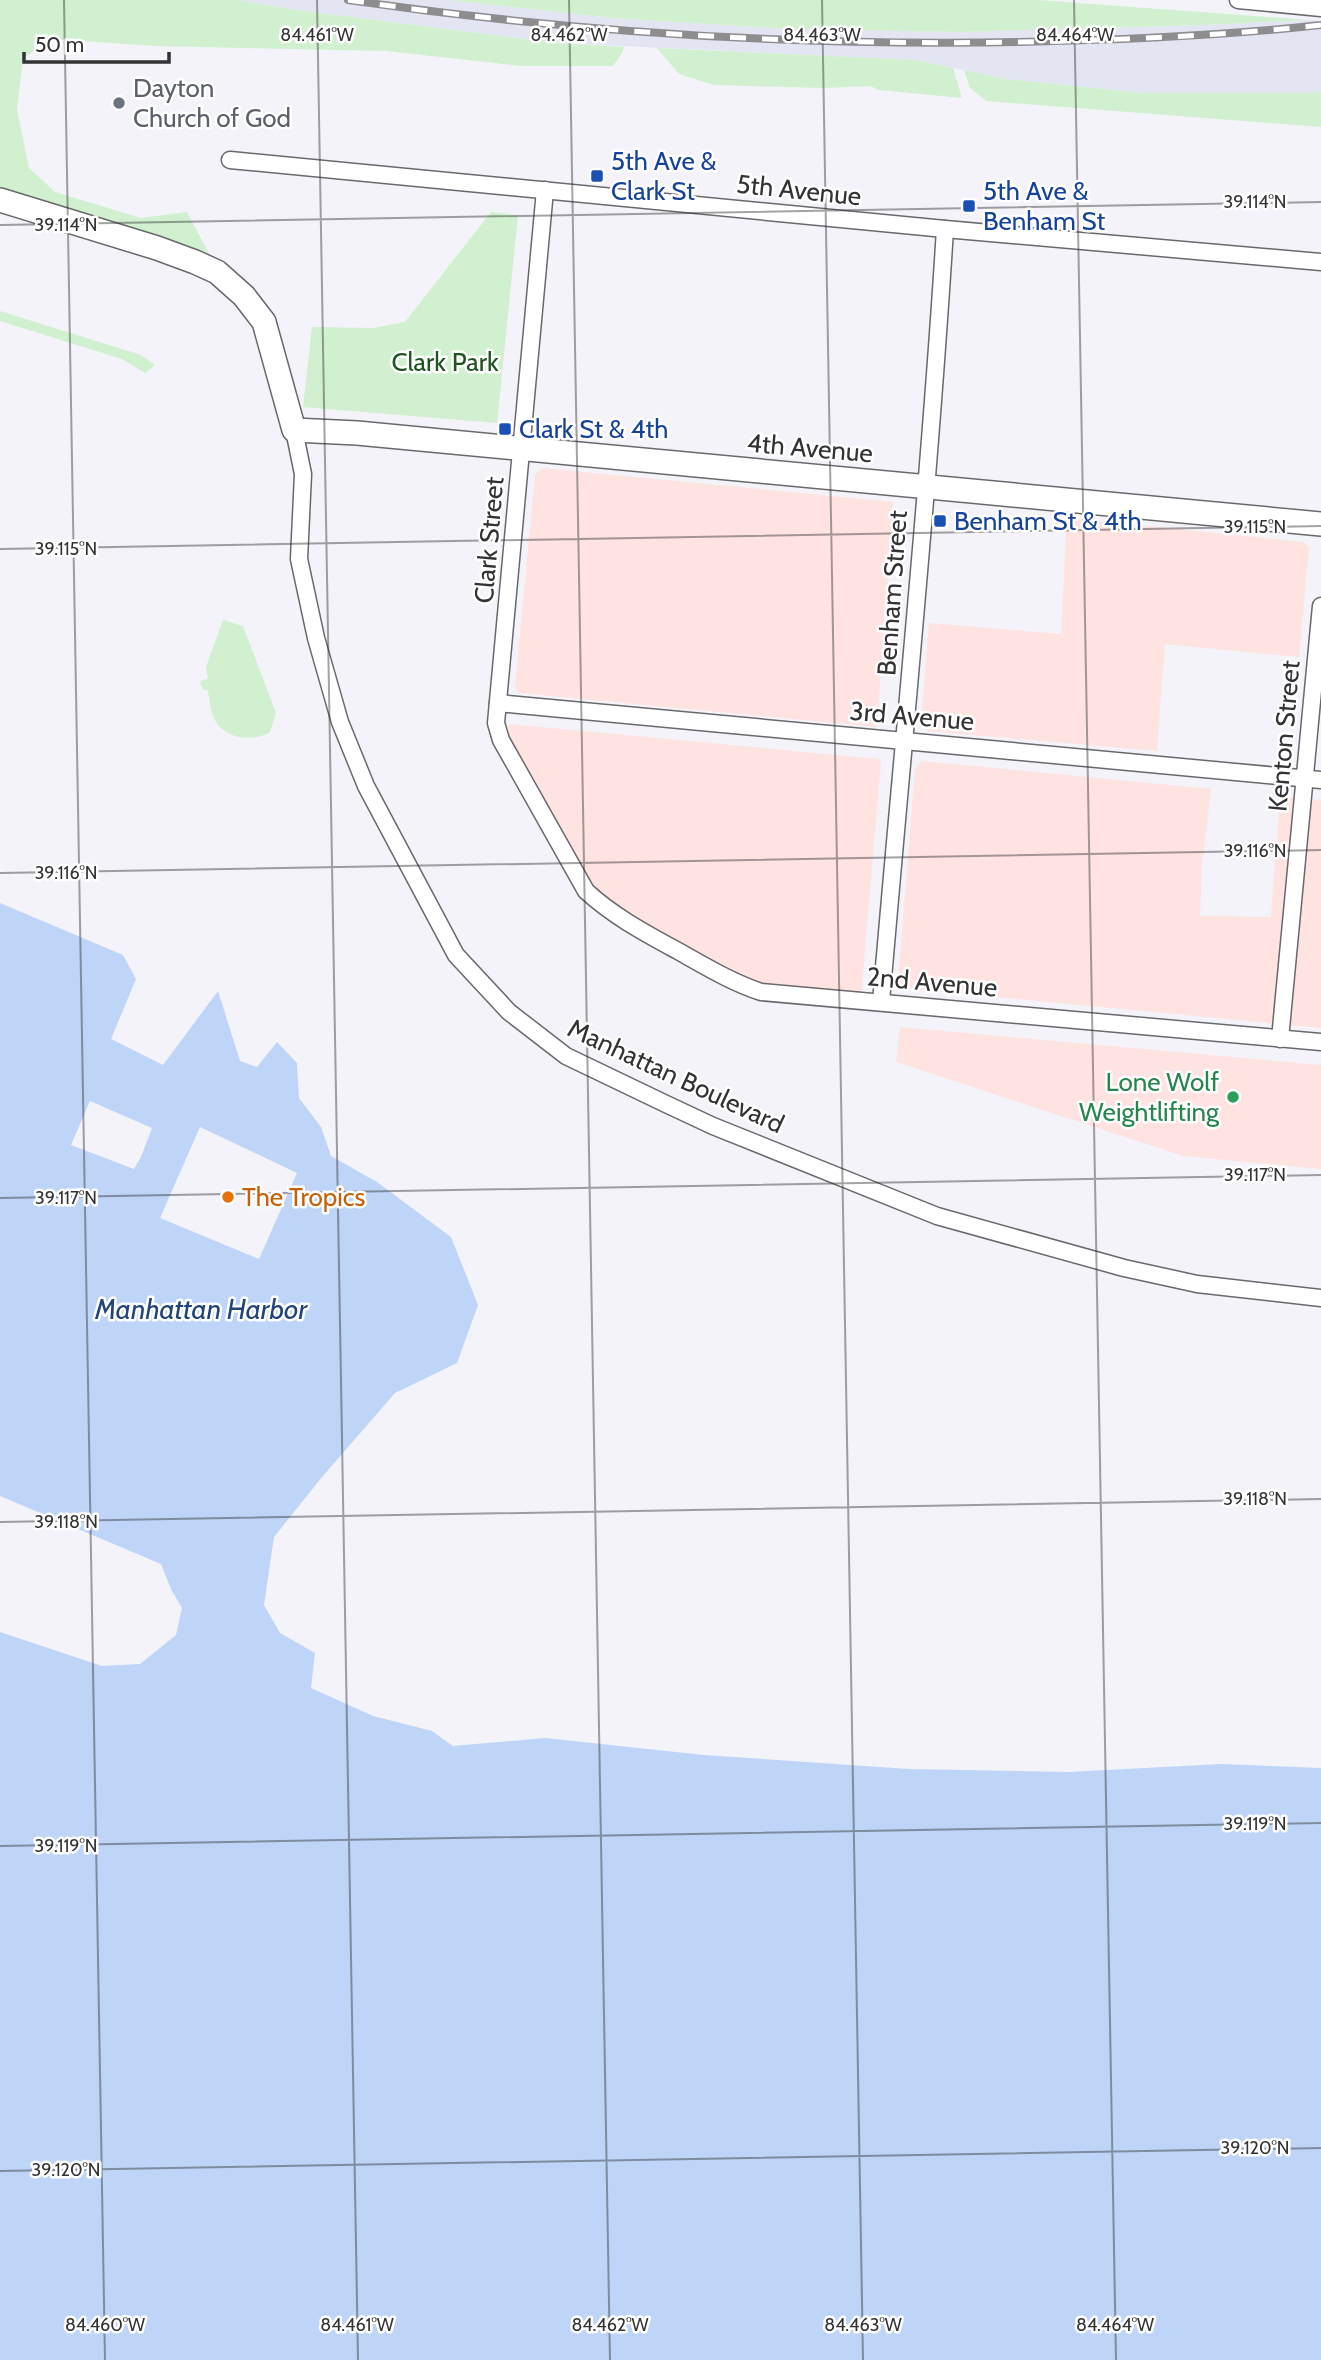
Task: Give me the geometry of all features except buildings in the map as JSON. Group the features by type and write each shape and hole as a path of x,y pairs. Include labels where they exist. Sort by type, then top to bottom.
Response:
{"street":[{"path":"1238,0 1321,8"},
{"name":"5th Avenue","path":"230,160 945,229 1321,262"},
{"name":"Clark Street","path":"545,190 496,723 501,740 577,874"},
{"path":"0,200 157,248 217,272 244,296 264,322 294,430"},
{"name":"Benham Street","path":"881,1002 936,376 945,229"},
{"name":"4th Avenue","path":"294,430 357,433 1321,524"},
{"name":"Manhattan Boulevard","path":"294,430 303,474 299,559 316,638 340,722 366,786 456,955 509,1012 566,1056 678,1110 937,1216 1124,1268 1197,1284 1321,1298"},
{"name":"Kenton Street","path":"1280,1038 1313,779 1321,606"},
{"name":"3rd Avenue","path":"498,703 1313,779"},
{"name":"2nd Avenue","path":"577,874 586,891 623,921 738,984 761,992 1321,1042"}],"shaded area":[{"path":"239,0 448,0 613,18 788,29 961,32 1311,20 1321,21 1321,91 1143,93 1006,79 916,60 558,43 289,9"},
{"path":"542,468 893,502 877,727 519,693 515,687 535,475"},
{"path":"1067,518 1303,542 1309,548 1299,657 1165,644 1157,751 927,731 921,725 929,623 1061,634"},
{"path":"509,724 879,759 881,763 861,996 768,986 734,974 665,939 593,888 509,737"},
{"path":"922,761 1211,789 1202,867 1200,916 1271,917 1280,796 1321,800 1321,1028 902,988 898,984 915,769"},
{"path":"900,1027 1321,1065 1321,1169 1183,1156 896,1062"}],"green space":[{"path":"0,0 239,0 289,9 558,43 624,47 613,66 522,66 386,51 155,46 51,39 23,58 17,110 29,168 55,192 141,218 187,212 215,265 0,193"},
{"path":"448,0 1038,0 1311,20 961,32 788,29 613,18"},
{"path":"657,48 916,60 953,68 962,98 879,90 870,86 822,88 714,85 679,74"},
{"path":"964,70 1006,79 1143,93 1321,91 1321,127 987,101 970,88"},
{"name":"Clark Park","path":"491,212 518,215 497,423 303,407 312,327 373,328 405,322"},
{"path":"0,311 141,355 155,365 145,373 122,359 0,321"},
{"path":"223,620 243,626 276,713 270,732 254,737 238,737 223,730 213,716 207,689 203,690 200,681 208,679 206,667"}],"water":[{"name":"Manhattan Harbor","path":"0,903 123,955 136,979 111,1039 163,1065 218,991 240,1061 257,1067 277,1042 297,1063 299,1098 321,1127 331,1156 377,1182 451,1237 478,1305 457,1363 395,1393 274,1537 264,1605 280,1633 315,1653 311,1688 373,1716 432,1731 453,1746 545,1738 704,1755 909,1769 1068,1772 1222,1764 1321,1768 1321,2360 0,2360 0,1632 102,1666 140,1664 176,1635 182,1608 161,1564 0,1496"}],"pier":[{"path":"90,1101 152,1128 134,1169 71,1145"},
{"name":"The Tropics","path":"200,1127 297,1173 259,1259 160,1218"}],"railway":[{"path":"348,0 515,21 682,34 850,42 1095,40 1208,35 1321,25"}],"place":[{"name":"Dayton Church of God","path":"119,103"},
{"name":"5th Ave & Clark St","path":"597,176"},
{"name":"5th Ave & Benham St","path":"969,206"},
{"name":"Clark St & 4th","path":"505,429"},
{"name":"Benham St & 4th","path":"940,521"},
{"name":"Lone Wolf Weightlifting","path":"1233,1097"},
{"name":"The Tropics","path":"228,1197"}]}
